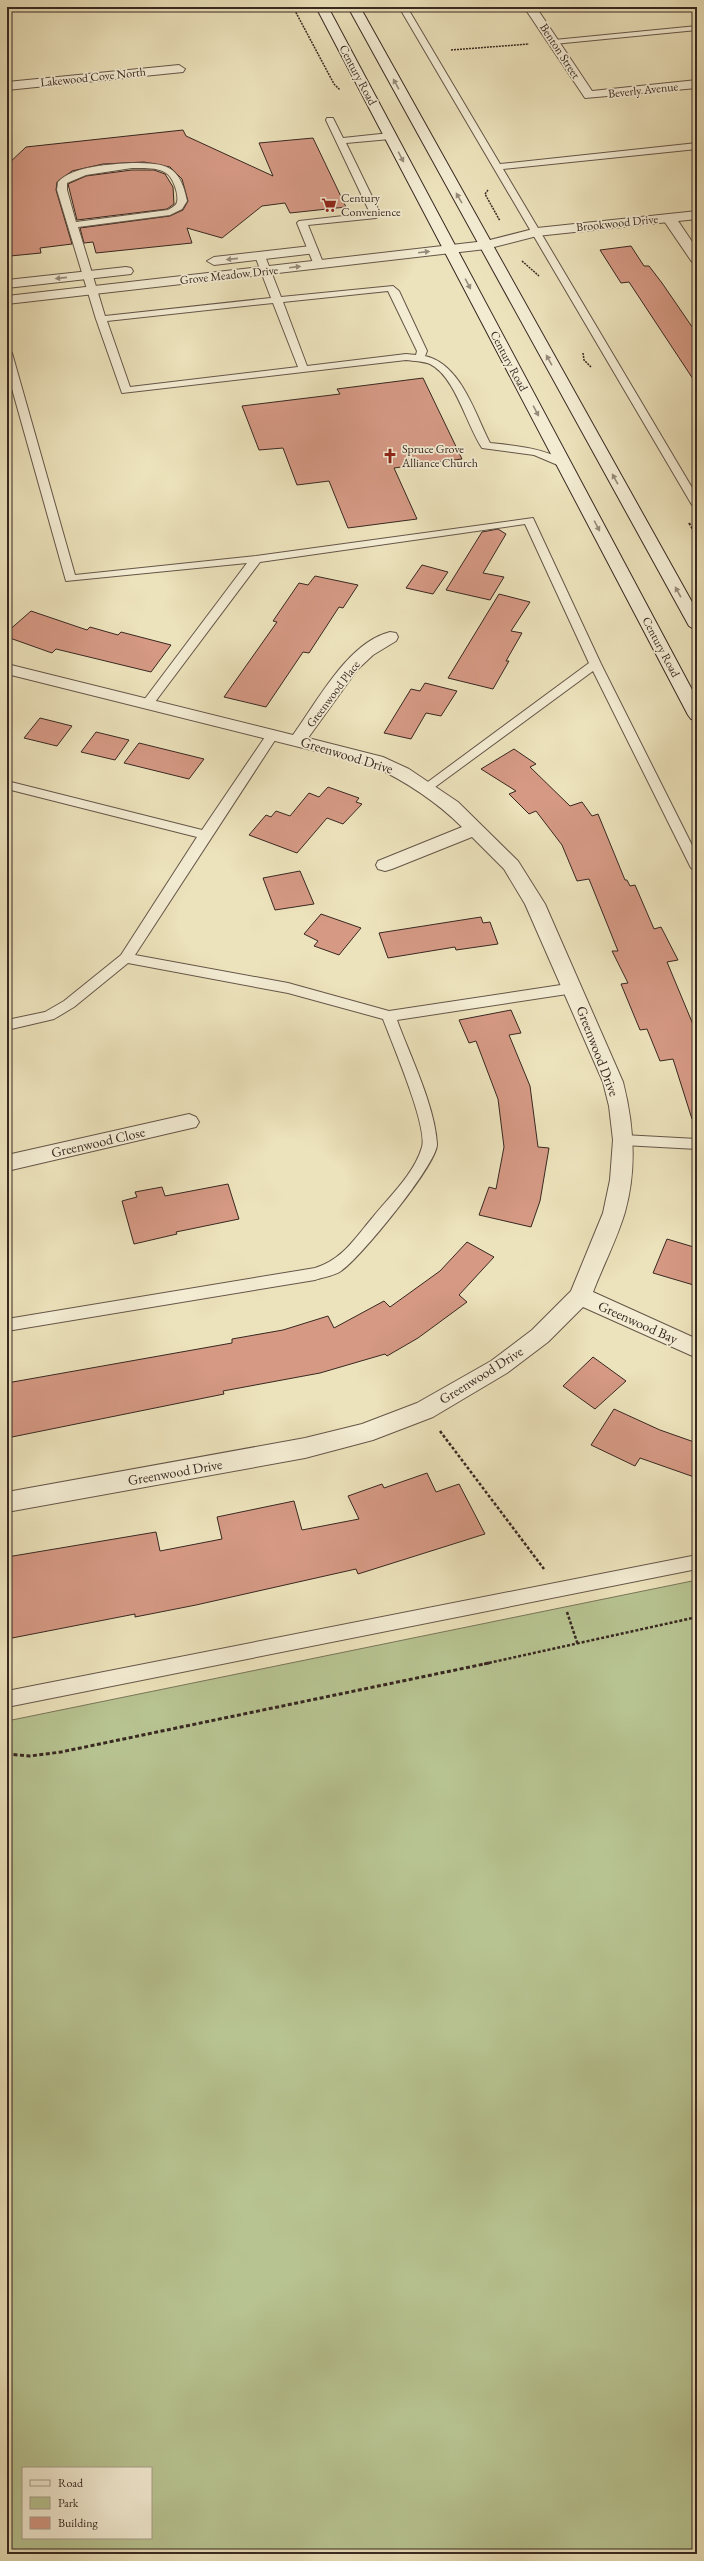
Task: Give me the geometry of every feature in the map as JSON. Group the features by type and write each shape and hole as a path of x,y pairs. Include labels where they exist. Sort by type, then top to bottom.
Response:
{"street":[{"name":"Century Road","path":"322,7 697,715"},
{"path":"354,7 697,626"},
{"name":"Benton Street","path":"530,7 589,95"},
{"name":"Lakewood Cove North","path":"7,86 180,69"},
{"name":"Beverly Avenue","path":"589,95 697,84"},
{"name":"Brookwood Drive","path":"442,236 479,231 537,232 697,215"},
{"path":"669,218 697,259"},
{"name":"Brookwood Drive","path":"450,250 486,245 537,232"},
{"path":"428,237 442,236"},
{"name":"Grove Meadow Drive","path":"197,263 328,248"},
{"name":"Grove Meadow Drive","path":"7,300 450,250"},
{"path":"7,284 142,269"},
{"name":"Greenwood Place","path":"298,740 351,666 367,651 390,637"},
{"name":"Greenwood Drive","path":"7,669 298,740 377,761 427,788 452,806 511,864 526,886 574,988 613,1082 619,1106 623,1140 621,1180 614,1213 580,1296 540,1336 499,1367 425,1410 365,1433 306,1448 7,1502"},
{"path":"385,865 476,828"},
{"name":"Greenwood Close","path":"7,1163 189,1122"},
{"name":"Greenwood Bay","path":"580,1296 697,1349"}],"lane":[{"path":"403,7 428,52 499,167 697,505"},
{"path":"554,42 697,28"},
{"path":"319,265 302,223 376,215 330,120"},
{"path":"340,141 390,136"},
{"path":"499,167 697,146"},
{"path":"73,225 170,212 179,207 182,201 174,175 168,169 157,166 142,165 81,172 69,176 63,182 62,190 92,291 126,391 406,358 420,358 435,362 445,371 486,446 535,451 549,455 564,464"},
{"path":"260,256 304,370"},
{"path":"101,319 276,299 390,288 394,291 422,351 420,358"},
{"path":"7,353 70,579 256,559 529,520 595,664 697,868"},
{"path":"148,703 256,559"},
{"path":"427,788 595,664"},
{"path":"7,1025 49,1016 69,1004 126,958 205,834 273,734"},
{"path":"7,785 205,834"},
{"path":"126,958 288,988 389,1016 574,988"},
{"path":"7,1325 307,1275 335,1268 349,1256 417,1173 430,1146 427,1121 389,1016"},
{"path":"623,1140 697,1144"},
{"path":"7,1699 697,1562"}],"path":[{"path":"428,52 554,42"},
{"path":"518,257 534,274 540,277"},
{"path":"425,1410 559,1589 578,1645"},
{"path":"7,1754 30,1756 61,1752 578,1645 697,1617"}],"green space":[{"path":"697,1580 697,2554 7,2554 7,1721"}],"building":[{"path":"183,130 186,136 273,176 259,143 313,138 346,207 290,213 285,203 262,206 222,238 187,228 192,243 96,253 93,242 84,243 80,228 170,216 183,210 188,201 182,179 170,167 144,162 103,164 72,171 57,182 56,190 72,244 40,248 41,253 10,256 7,245 7,165 26,147"},
{"path":"132,170 154,170 165,174 173,187 174,204 167,209 77,220 68,184 86,176"},
{"path":"631,246 644,266 649,266 662,283 697,334 697,385 629,282 621,283 600,250"},
{"name":"Spruce Grove Alliance Church","path":"423,378 462,459 394,468 417,519 348,528 329,481 297,485 283,448 259,450 242,406 340,394 337,389"},
{"path":"498,529 506,534 483,573 504,577 490,600 446,590 482,532"},
{"path":"422,565 448,572 433,594 406,588"},
{"path":"315,576 358,585 343,608 339,607 309,653 303,652 266,707 224,697 277,622 273,621 299,583 308,585"},
{"path":"499,594 530,602 511,631 522,633 506,661 509,661 493,689 448,678"},
{"path":"31,611 87,630 90,627 118,635 121,632 171,645 151,672 56,649 52,653 7,637 7,632"},
{"path":"425,683 457,691 441,716 426,713 411,739 384,733 411,689 420,691"},
{"path":"40,718 72,726 57,746 24,738"},
{"path":"96,732 129,740 115,760 81,752"},
{"path":"139,743 204,759 189,779 124,763"},
{"path":"514,749 536,764 530,767 570,806 582,802 592,816 598,814 625,880 627,880 630,886 635,885 654,929 661,927 678,960 667,962 697,1034 697,1118 692,1119 673,1059 660,1061 647,1029 640,1030 621,984 628,983 612,951 618,951 589,879 577,881 562,845 536,811 529,814 509,794 516,791 481,769"},
{"path":"328,787 359,798 356,802 362,804 343,824 327,818 297,853 249,835 266,815 271,817 276,811 290,816 309,793 319,797"},
{"path":"300,871 314,904 275,910 263,878"},
{"path":"321,914 361,928 339,955 314,946 318,941 304,934"},
{"path":"481,917 483,923 490,922 498,944 456,950 455,947 388,958 379,933"},
{"path":"511,1010 521,1033 509,1035 530,1086 538,1147 549,1148 540,1201 531,1227 479,1215 489,1187 496,1189 504,1147 498,1099 476,1041 469,1043 459,1020"},
{"path":"228,1184 239,1219 176,1232 177,1234 134,1244 122,1201 137,1197 135,1192 162,1187 165,1196"},
{"path":"667,1239 697,1248 697,1286 653,1273"},
{"path":"467,1242 494,1257 459,1295 467,1302 418,1338 387,1356 385,1354 320,1373 223,1391 224,1394 7,1438 7,1383 232,1343 232,1339 283,1330 328,1316 334,1328 384,1301 390,1307 440,1271"},
{"path":"593,1357 626,1381 595,1409 563,1386"},
{"path":"614,1409 660,1430 697,1443 697,1478 640,1458 635,1466 591,1445"},
{"path":"427,1473 436,1492 459,1484 485,1534 358,1574 356,1569 196,1605 135,1617 135,1614 7,1639 7,1557 156,1532 160,1551 222,1539 217,1517 294,1501 302,1530 359,1519 348,1496 382,1484 384,1488"}],"place":[{"name":"Century Convenience","path":"329,205"},
{"name":"Spruce Grove Alliance Church","path":"390,456"}]}
